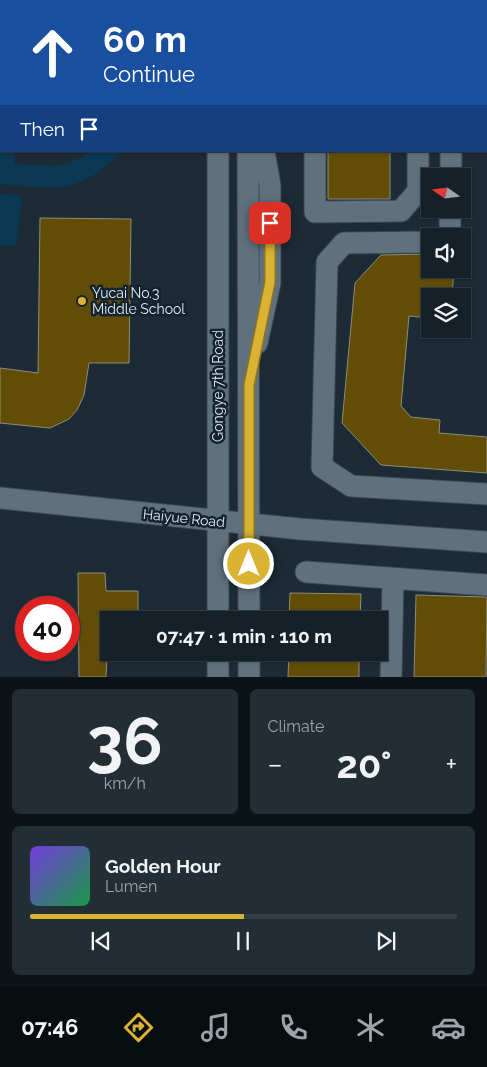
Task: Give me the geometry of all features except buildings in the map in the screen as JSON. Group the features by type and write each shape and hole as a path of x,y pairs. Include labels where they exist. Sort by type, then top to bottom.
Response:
{"street":[{"name":"Gongye 7th Road","path":"218,152 218,611"},
{"path":"248,152 249,611"},
{"path":"249,385 270,282 270,185 264,152"},
{"path":"315,152 315,212 401,210 418,191 418,152"},
{"path":"451,152 451,168"},
{"path":"421,242 344,243 327,262 322,467 351,486 487,494"},
{"name":"Haiyue Road","path":"0,498 249,524 487,542"},
{"path":"306,572 487,586"},
{"path":"391,677 393,579"},
{"path":"218,661 218,677"},
{"path":"249,661 249,677"}],"shaded area":[{"path":"0,152 15,152 14,164 58,166 80,159 90,152 121,152 93,175 80,182 66,186 37,187 0,184"},
{"path":"0,194 22,196 16,246 0,245"}],"place":[{"name":"Yucai No.3 Middle School","path":"82,301"}],"route":[{"path":"249,564 249,385 270,282 270,223"}]}
